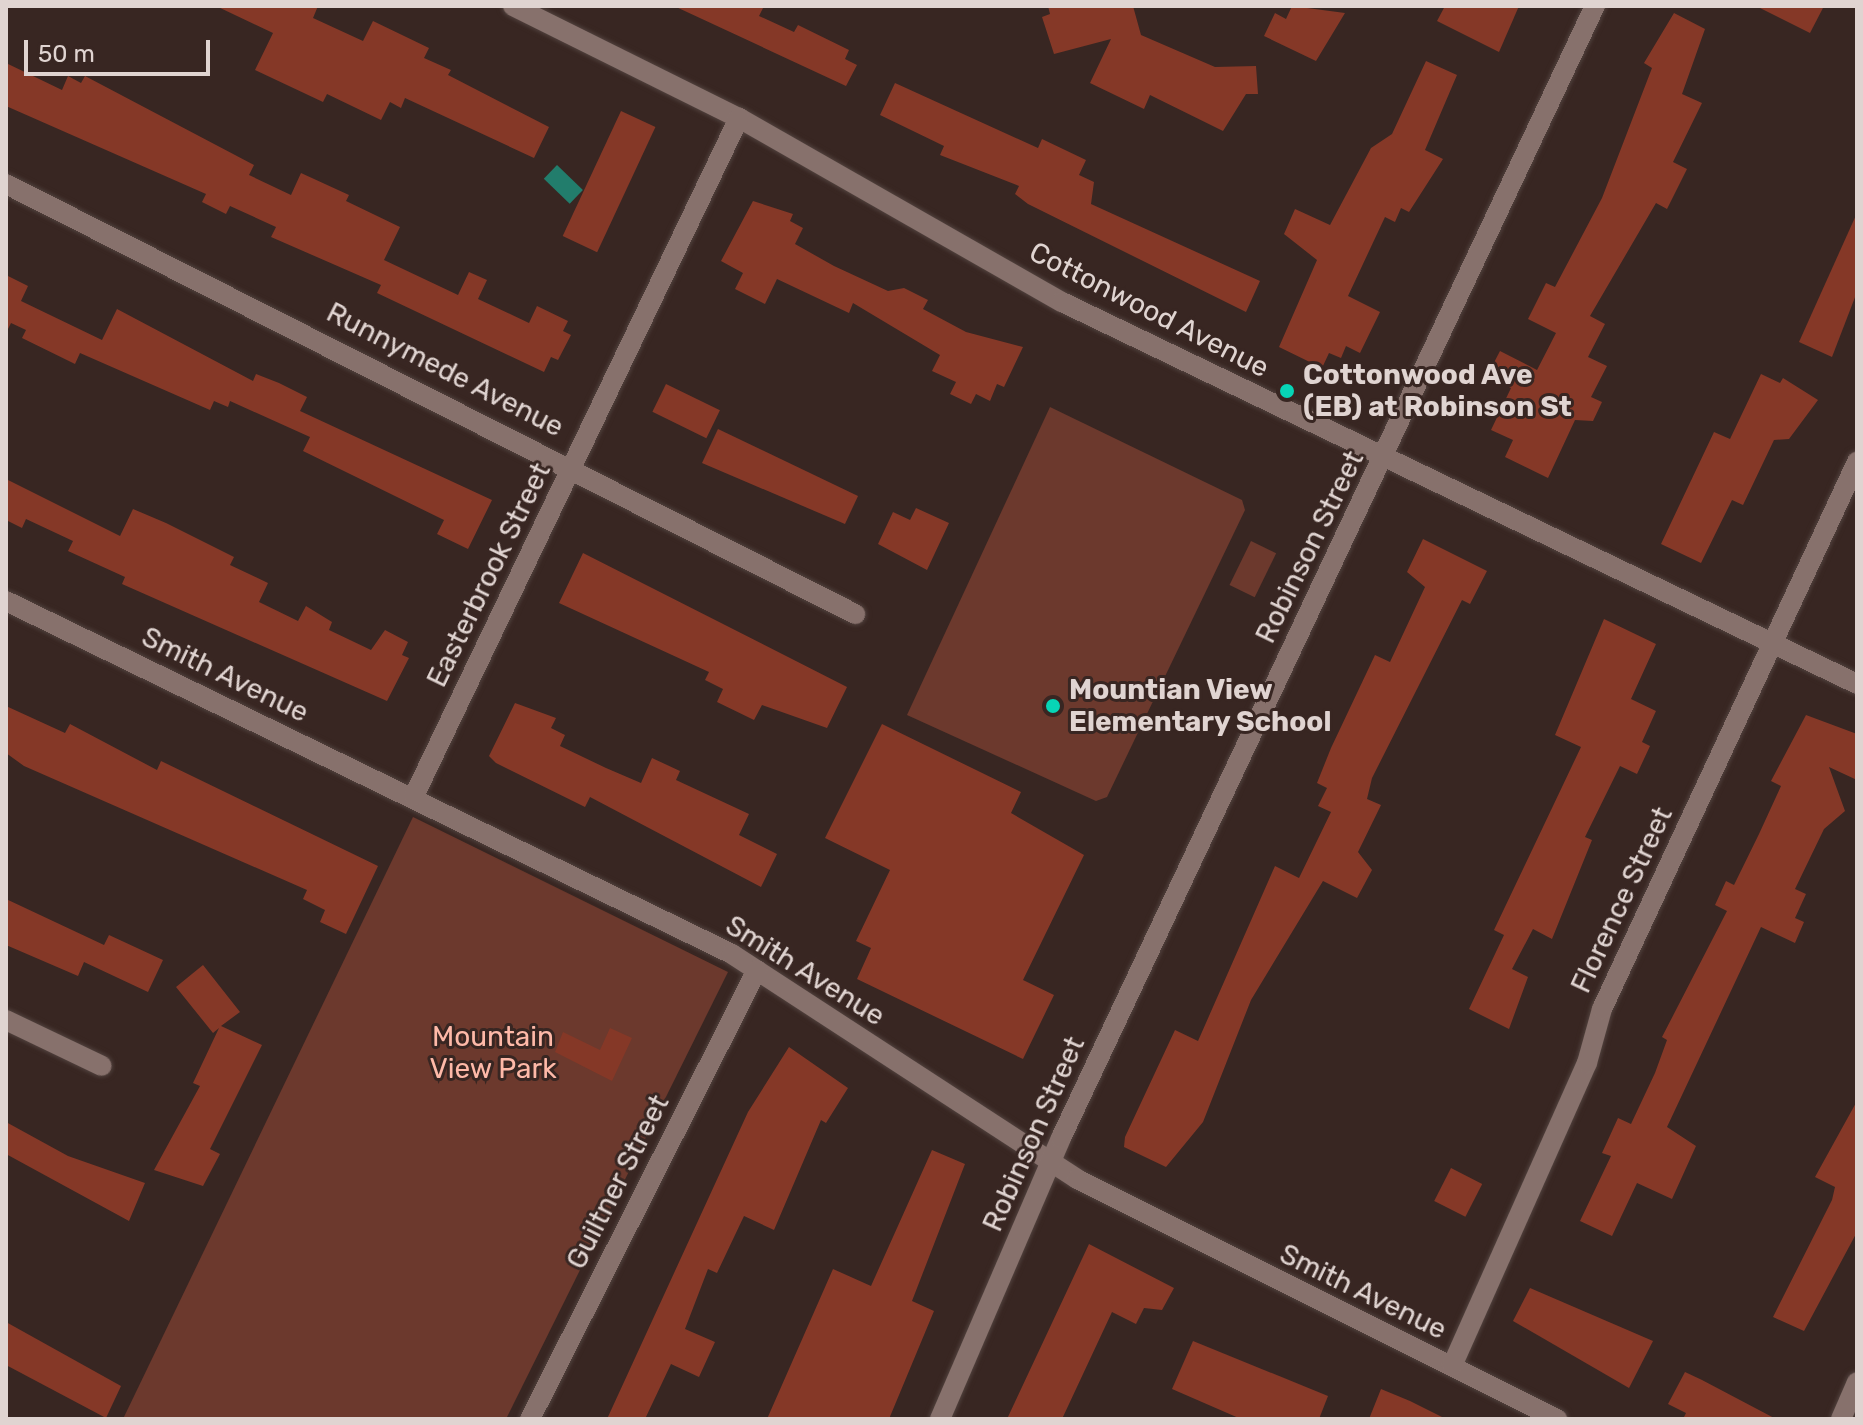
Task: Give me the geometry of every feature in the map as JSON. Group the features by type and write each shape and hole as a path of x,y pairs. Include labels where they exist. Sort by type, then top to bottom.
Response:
{"street":[{"name":"Cottonwood Avenue","path":"513,6 739,118 1062,302 1383,459 1857,684"},
{"name":"Robinson Street","path":"940,1419 1050,1162 1595,6"},
{"name":"Easterbrook Street","path":"414,796 739,118"},
{"name":"Runnymede Avenue","path":"6,184 574,466 855,614"},
{"name":"Florence Street","path":"1452,1366 1587,1063 1602,1009 1857,462"},
{"name":"Smith Avenue","path":"6,601 414,796 757,970 1050,1162 1557,1419"},
{"name":"Guiltner Street","path":"530,1419 757,970"},
{"path":"6,1020 102,1066"},
{"path":"1841,1419 1857,1382"}],"green space":[{"path":"1050,407 1242,500 1245,510 1107,797 1096,801 907,715"},
{"path":"1251,541 1276,553 1255,597 1230,585"},
{"name":"Mountain View Park","path":"413,817 728,972 506,1419 123,1419"}],"water":[{"path":"557,165 583,190 570,204 544,179"}],"building":[{"path":"216,6 318,6 313,18 363,41 373,21 429,48 424,58 451,70 448,75 549,127 534,158 405,98 401,108 390,102 381,120 327,94 323,102 255,70 273,33"},
{"path":"674,6 764,6 759,16 794,32 798,25 849,50 845,59 857,65 846,86"},
{"path":"1048,6 1133,6 1141,35 1215,67 1256,66 1258,94 1246,94 1223,131 1150,95 1144,109 1090,83 1111,39 1054,54 1042,17 1050,14"},
{"path":"1292,6 1345,13 1316,61 1264,36 1275,13 1286,19"},
{"path":"1445,6 1519,6 1499,52 1437,21"},
{"path":"1756,6 1824,6 1810,33"},
{"path":"1674,13 1705,29 1682,94 1702,103 1673,162 1687,169 1667,209 1656,203 1590,316 1605,324 1588,357 1607,366 1591,397 1602,402 1593,421 1575,420 1548,478 1505,457 1513,440 1491,430 1511,388 1487,376 1500,351 1537,370 1556,333 1528,319 1546,283 1555,287 1602,198 1652,68 1644,63"},
{"path":"1426,61 1457,75 1425,150 1443,159 1409,212 1401,208 1395,222 1385,217 1348,296 1380,312 1360,353 1346,346 1341,358 1329,353 1322,368 1279,347 1317,260 1284,234 1295,209 1330,225 1371,148 1392,134"},
{"path":"6,63 62,90 68,76 81,83 85,76 254,165 249,175 291,195 301,173 349,195 346,201 400,227 384,260 458,295 469,272 487,280 478,299 529,323 537,306 568,321 563,331 571,335 558,360 551,357 544,372 377,293 381,285 271,237 276,227 230,206 226,214 202,202 206,194 6,106"},
{"path":"895,83 1038,148 1042,139 1086,160 1079,175 1094,182 1091,204 1260,281 1246,312 1028,204 1015,194 1019,186 940,155 944,146 880,115"},
{"path":"621,111 655,127 597,252 563,236"},
{"path":"753,201 793,214 790,221 803,228 795,244 834,266 888,291 904,288 928,300 923,309 966,332 1023,347 1004,387 997,384 990,401 976,394 971,404 950,394 956,382 932,371 940,355 853,303 849,313 777,279 765,304 735,289 743,273 721,261"},
{"path":"1857,213 1857,292 1832,357 1799,342"},
{"path":"6,275 28,286 21,301 102,340 117,309 253,381 256,374 307,397 300,411 492,500 468,549 437,534 444,520 303,451 310,437 230,401 228,407 214,401 210,410 80,353 75,364 22,338 26,330 11,323 6,333"},
{"path":"1761,374 1780,383 1783,378 1818,400 1789,439 1774,440 1743,505 1732,500 1701,563 1661,544 1714,432 1730,439"},
{"path":"666,384 720,410 706,438 652,412"},
{"path":"718,429 858,496 845,524 702,463"},
{"path":"6,479 120,536 133,509 166,523 234,557 230,565 268,583 259,602 298,621 306,606 332,622 329,630 371,650 385,630 408,642 402,655 409,658 387,701 122,584 125,577 68,551 73,541 26,519 22,528 6,520"},
{"path":"916,508 949,523 927,570 878,544 893,512 910,520"},
{"path":"1423,539 1487,571 1470,604 1462,600 1372,778 1367,799 1381,805 1358,852 1372,870 1357,898 1323,881 1251,1000 1203,1122 1166,1167 1124,1147 1125,1137 1175,1030 1198,1041 1275,866 1299,878 1331,812 1318,806 1327,788 1317,783 1331,748 1375,655 1390,662 1425,587 1407,572"},
{"path":"583,553 847,687 827,728 762,705 754,720 717,702 723,689 705,680 709,672 559,603"},
{"path":"1604,619 1656,644 1631,699 1656,711 1642,742 1650,746 1637,774 1620,766 1585,837 1592,840 1552,939 1533,929 1512,969 1528,977 1509,1029 1469,1009 1504,935 1494,930 1581,747 1555,735"},
{"path":"515,703 556,718 551,728 565,735 560,746 606,768 641,783 652,758 680,771 676,780 749,814 739,835 777,854 761,887 590,797 585,807 496,763 489,756"},
{"path":"6,706 65,733 70,724 157,770 161,761 378,866 346,934 320,922 325,910 303,899 307,890 24,766 6,753"},
{"path":"1806,715 1857,734 1857,780 1829,767 1845,811 1824,829 1795,889 1806,894 1795,918 1804,922 1795,943 1761,927 1667,1127 1696,1146 1672,1199 1637,1183 1612,1236 1580,1221 1611,1156 1602,1153 1618,1118 1631,1124 1655,1073 1667,1040 1662,1037 1727,911 1715,905 1726,881 1734,885 1759,834 1781,786 1771,781"},
{"path":"882,724 1021,792 1011,813 1084,855 1023,980 1054,995 1023,1059 857,979 871,948 856,941 890,870 825,838"},
{"path":"6,899 104,945 109,935 163,960 148,992 84,962 78,976 6,945"},
{"path":"203,965 240,1012 221,1026 262,1045 210,1149 220,1154 203,1186 154,1170 200,1086 193,1083 219,1028 213,1033 176,987"},
{"path":"610,1028 632,1038 612,1081 555,1052 563,1032 600,1050"},
{"path":"789,1047 848,1088 826,1123 821,1120 774,1230 744,1216 717,1273 708,1269 685,1329 715,1342 699,1377 671,1364 645,1419 607,1419 748,1112"},
{"path":"1857,1101 1857,1232 1804,1331 1773,1317 1832,1200 1835,1187 1815,1177"},
{"path":"6,1122 68,1156 145,1183 129,1221 6,1154"},
{"path":"932,1150 965,1164 912,1301 934,1311 889,1419 767,1419 833,1269 871,1286"},
{"path":"1451,1168 1482,1184 1465,1217 1434,1201"},
{"path":"1089,1244 1174,1288 1162,1310 1144,1308 1136,1324 1112,1312 1062,1419 1007,1419"},
{"path":"1530,1288 1653,1341 1629,1388 1513,1321"},
{"path":"6,1322 121,1386 106,1418 6,1365"},
{"path":"1193,1341 1328,1396 1319,1419 1241,1419 1172,1389"},
{"path":"1685,1372 1776,1419 1683,1419 1686,1413 1668,1404"},
{"path":"1381,1389 1410,1401 1446,1419 1369,1419"}],"place":[{"name":"Cottonwood Ave (EB) at Robinson St","path":"1287,391"},
{"name":"Mountian View Elementary School","path":"1053,706"}]}
